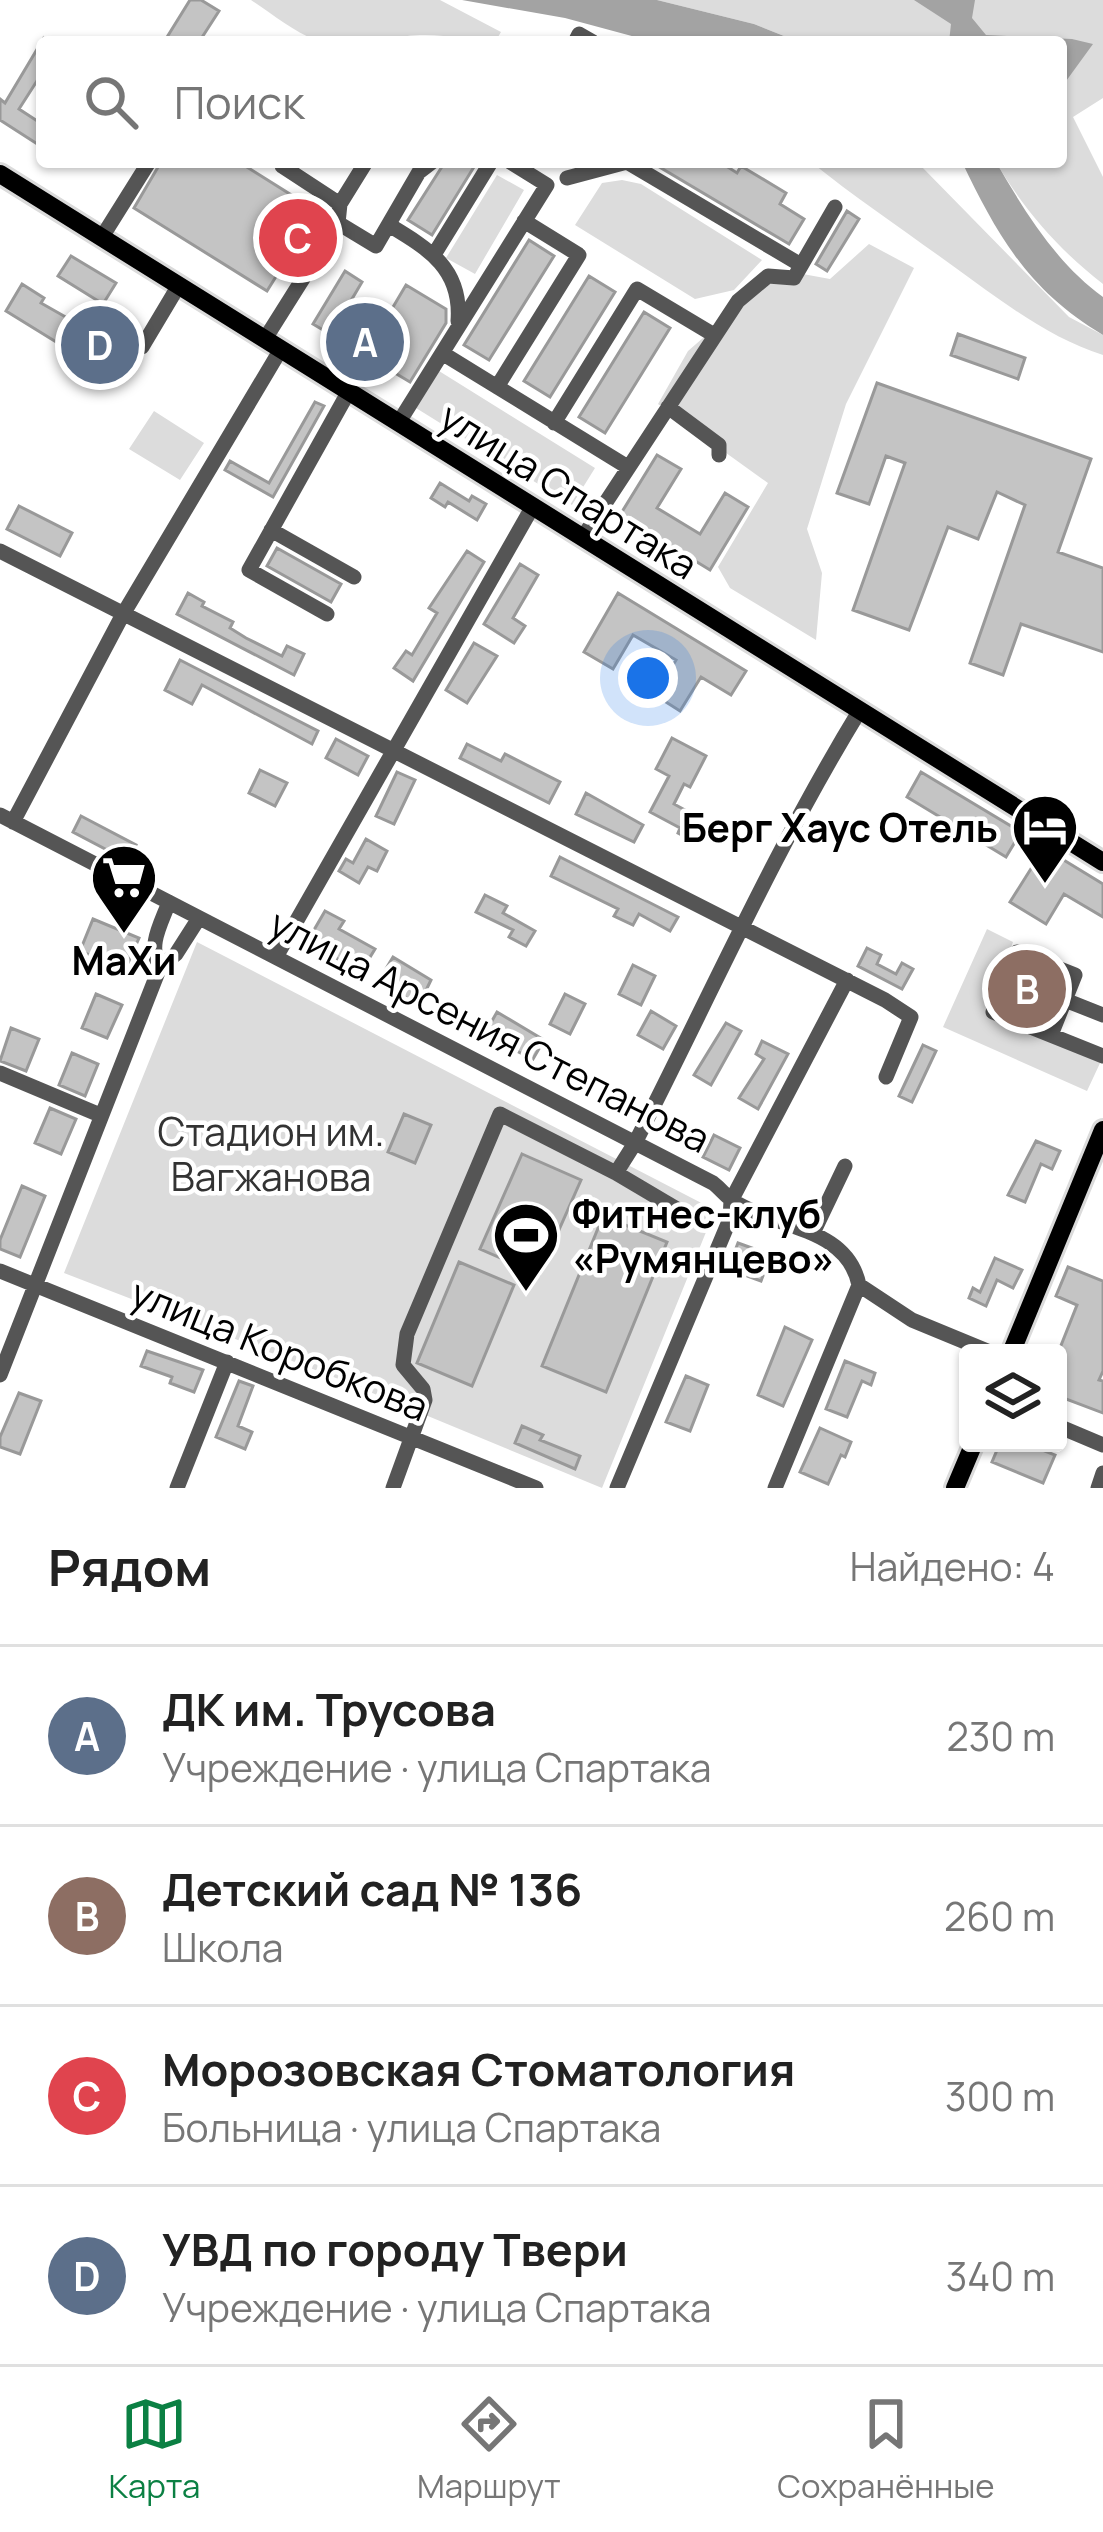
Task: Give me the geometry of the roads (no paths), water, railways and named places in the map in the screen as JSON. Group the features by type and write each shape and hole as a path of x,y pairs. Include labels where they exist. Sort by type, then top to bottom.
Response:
{"main road":[{"name":"улица Спартака","path":"0,174 1101,856"},
{"path":"1015,1344 1103,1130"},
{"path":"955,1488 970,1452"}],"street":[{"path":"102,237 145,168"},
{"path":"285,168 340,204"},
{"path":"6,818 273,344 362,168"},
{"path":"338,223 376,246 424,168"},
{"path":"434,253 487,168"},
{"path":"520,168 547,184"},
{"path":"567,178 573,168"},
{"path":"399,422 547,184 604,168"},
{"path":"637,168 801,265"},
{"path":"583,537 738,301 768,276 794,278 835,207"},
{"path":"497,388 579,255 524,221"},
{"path":"388,225 434,253 452,277 460,304 458,328"},
{"path":"105,325 142,347 179,285"},
{"path":"554,423 638,289 714,335"},
{"path":"442,353 626,466"},
{"path":"327,614 249,570 349,391"},
{"path":"668,407 718,445 719,455"},
{"path":"276,957 533,506"},
{"path":"271,530 354,577"},
{"path":"0,551 745,927 911,1017 886,1077"},
{"path":"616,1173 745,927 800,809 860,710"},
{"name":"улица Арсения Степанова","path":"6,818 713,1183 731,1201 813,1233 847,1254 860,1286 912,1320 970,1344"},
{"path":"160,967 154,944 169,902"},
{"path":"0,1375 160,967 176,954 200,918"},
{"path":"1051,1035 1075,974 1017,952 993,1012 1103,1056"},
{"path":"617,1488 730,1219 731,1201 847,980"},
{"path":"1065,1000 1103,1015"},
{"path":"0,1073 100,1115"},
{"path":"393,1488 424,1400 424,1389 404,1365 406,1334 500,1114 687,1215"},
{"path":"813,1233 844,1166"},
{"name":"улица Коробкова","path":"0,1270 536,1488"},
{"path":"775,1488 860,1286"},
{"path":"177,1488 227,1362"},
{"path":"1067,1430 1103,1445"},
{"path":"1097,1488 1103,1473"}],"place":[{"name":"Морозовская Стоматология","path":"298,238"},
{"name":"ДК им. Трусова","path":"365,342"},
{"name":"УВД по городу Твери","path":"100,345"},
{"name":"Берг Хаус Отель","path":"1045,886"},
{"name":"МаХи","path":"124,936"},
{"name":"Детский сад № 136","path":"1027,989"},
{"name":"Фитнес-клуб «Румянцево»","path":"526,1294"}],"park label":[{"name":"Стадион им. Вагжанова","path":"271,1154"}]}
